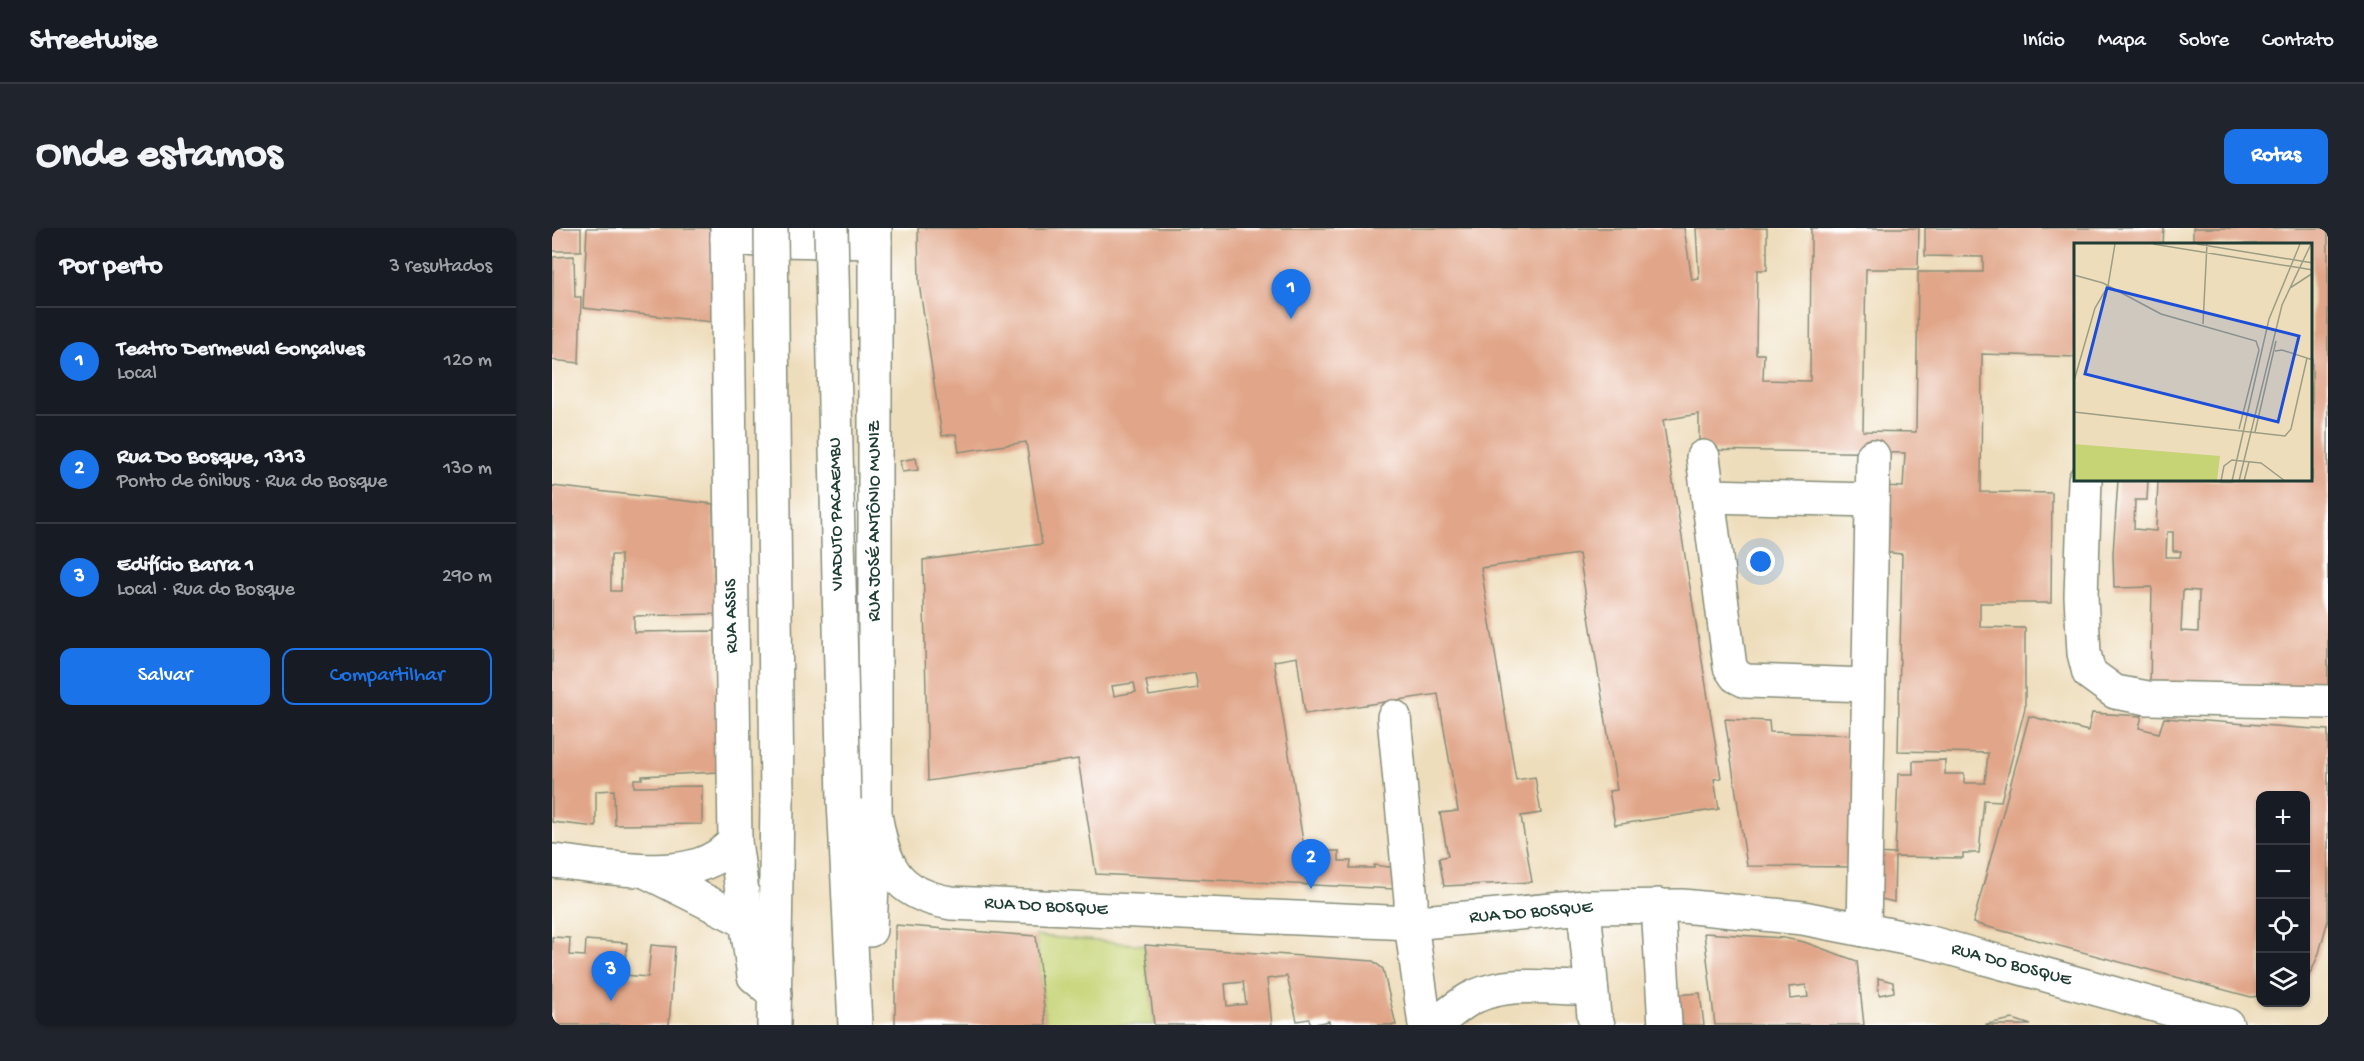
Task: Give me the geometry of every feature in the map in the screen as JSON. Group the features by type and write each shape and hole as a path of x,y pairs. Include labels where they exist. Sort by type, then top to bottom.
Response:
{"street":[{"path":"771,228 777,799 775,1009"},
{"name":"VIADUTO PACAEMBU","path":"831,228 844,800 855,1016"},
{"path":"727,234 875,235"},
{"name":"RUA ASSIS","path":"727,234 735,842 754,976 775,1009"},
{"name":"RUA JOSÉ ANTÔNIO MUNIZ","path":"875,235 875,814"},
{"path":"1864,930 1873,456"},
{"path":"1703,457 1730,667 1736,676 1746,681 1868,685"},
{"path":"2085,482 2080,596 2084,652 2090,673 2115,692 2148,698 2328,702"},
{"path":"1708,496 1872,500"},
{"path":"1394,717 1412,900 1411,923 1425,1025"},
{"path":"855,1016 867,994 875,814"},
{"name":"RUA DO BOSQUE","path":"875,814 880,847 888,866 901,882 929,900 1411,923 1584,907 1658,905 1803,918 1931,943 2227,1025"},
{"path":"552,861 644,870 672,870 704,863 735,842"},
{"path":"644,870 745,921"},
{"path":"1658,905 1665,1025"},
{"path":"1584,907 1594,1016 1598,1025"},
{"path":"1434,1025 1474,996 1506,988 1535,985 1560,989 1591,988"}],"green space":[{"path":"1036,936 1145,945 1154,1025 1046,1025"}],"building":[{"path":"552,228 581,228 581,251 552,251"},
{"path":"587,228 712,228 712,322 583,308"},
{"path":"918,228 1684,228 1692,280 1699,279 1696,228 1767,228 1767,270 1757,270 1756,354 1764,354 1763,380 1810,381 1811,228 1919,228 1918,269 1866,269 1863,431 1916,432 1918,272 1983,272 1983,257 1925,256 1925,228 2164,228 2163,243 2074,243 2074,357 1982,354 1981,492 2052,493 2051,603 1980,603 1980,627 2025,628 2025,708 2001,801 1984,800 1979,853 1963,853 1963,858 1895,857 1894,902 1873,897 1873,853 1895,854 1898,774 1913,774 1913,761 1945,760 1945,774 1964,774 1964,783 1985,783 1988,753 1898,751 1902,554 1880,552 1883,486 1903,487 1905,453 1699,450 1699,414 1663,420 1721,778 1714,779 1719,809 1615,825 1609,791 1617,790 1579,554 1481,568 1516,780 1535,777 1541,813 1521,816 1532,882 1444,886 1439,858 1448,856 1440,813 1458,811 1438,694 1305,714 1297,657 1274,661 1307,866 1315,866 1315,861 1320,861 1322,851 1339,851 1339,861 1351,861 1350,868 1374,868 1374,865 1396,868 1394,889 1096,874 1078,759 928,781 923,560 1042,544 1026,442 959,452 956,434 942,436 919,283","holes":["1195,673 1198,688 1149,696 1146,681","1134,683 1136,692 1114,696 1112,686"]},
{"path":"2193,228 2328,228 2328,692 2150,684 2152,587 2114,588 2113,554 2118,482 2148,482 2147,500 2135,500 2134,529 2156,531 2158,482 2313,482 2313,243 2193,243","holes":["2167,532 2173,532 2173,551 2181,551 2180,557 2166,557","2183,590 2199,591 2198,632 2181,631"]},
{"path":"574,256 575,297 581,297 579,363 552,360 553,257"},
{"path":"916,458 918,470 902,472 900,461"},
{"path":"552,486 713,504 715,614 634,616 634,632 715,631 718,772 642,776 642,779 634,779 634,787 702,786 702,824 615,825 614,790 596,791 596,827 552,822","holes":["611,555 621,555 621,591 611,591"]},
{"path":"2092,713 2142,716 2139,728 2159,733 2164,718 2328,730 2328,920 2319,953 2310,972 2310,791 2256,791 2256,996 1973,923 2029,716 2088,731"},
{"path":"1725,719 1769,721 1770,732 1857,735 1855,867 1747,866"},
{"path":"895,925 1036,936 1046,1025 895,1025"},
{"path":"1704,933 1784,938 1804,942 1857,961 1864,1025 1715,1025","holes":["1806,985 1808,997 1790,999 1789,987"]},
{"path":"552,937 570,938 569,955 585,956 586,940 627,943 624,975 648,977 651,945 675,947 669,1025 552,1025"},
{"path":"1145,945 1373,961 1383,969 1396,1025 1330,1025 1329,1021 1311,1025 1309,1019 1297,1021 1287,976 1267,979 1272,1025 1154,1025","holes":["1243,982 1246,1004 1227,1006 1225,984"]},
{"path":"1878,978 1893,982 1894,992 1879,995"},
{"path":"1700,993 1704,1025 1680,1025 1676,995"},
{"path":"2013,1019 2031,1025 1986,1025 1986,1024"}],"place":[{"name":"Teatro Dermeval Gonçalves","path":"1291,319"},
{"name":"Rua Do Bosque, 1313","path":"1311,889"},
{"name":"Edifício Barra 1","path":"611,1001"}]}
